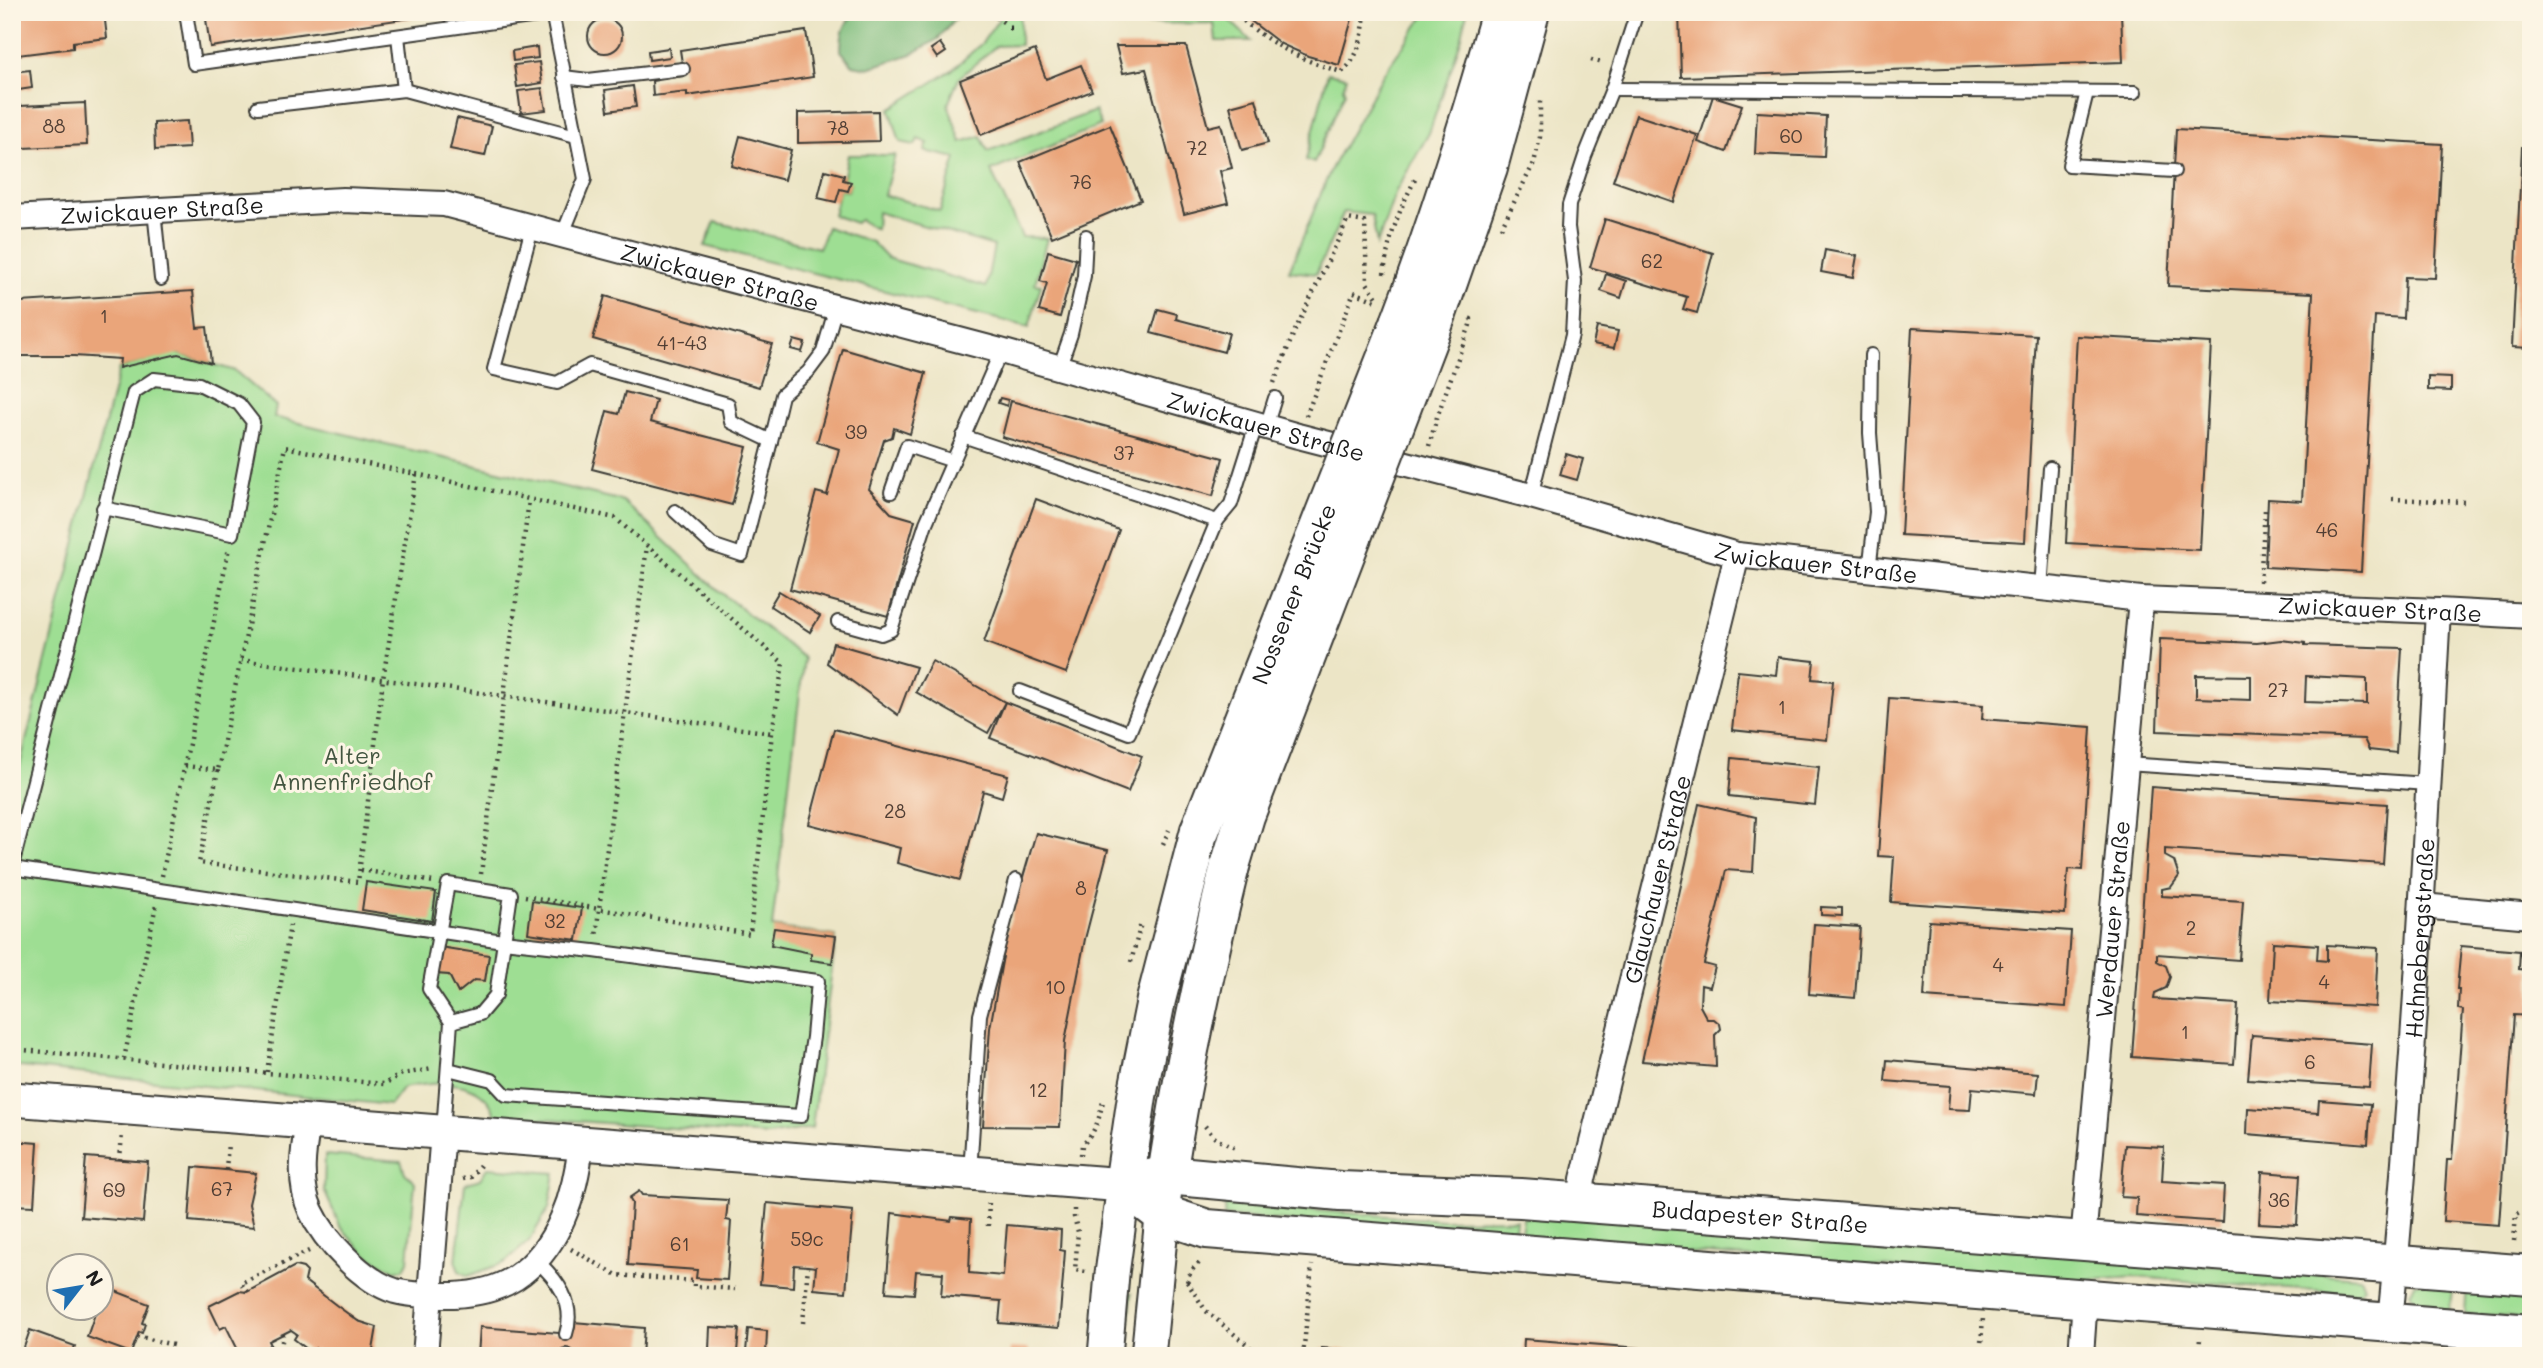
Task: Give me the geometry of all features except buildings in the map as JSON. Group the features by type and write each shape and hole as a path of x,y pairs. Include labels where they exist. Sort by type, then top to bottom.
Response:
{"main road":[{"name":"Nossener Brücke","path":"1167,1175 1188,1046 1230,866 1415,326 1431,242 1474,109 1501,12"},
{"name":"Nossener Brücke","path":"1124,1185 1137,1096 1156,1000 1200,830 1415,326 1488,167 1530,12"},
{"name":"Budapester Straße","path":"1124,1185 1167,1175 1340,1191 1521,1198 2396,1265 2523,1258"},
{"path":"1124,1185 1162,1214 1206,1229 2531,1334"}],"street":[{"name":"Zwickauer Straße","path":"12,218 342,200 444,204 1001,351 1261,426 1531,495 1737,555 2141,599 2531,617"},
{"name":"Glauchauer Straße","path":"1580,1204 1583,1179 1737,555"},
{"name":"Werdauer Straße","path":"2083,1240 2141,599"},
{"name":"Hahnebergstraße","path":"2396,1265 2422,906 2438,611"},
{"path":"2422,906 2531,916"},
{"path":"12,1099 1124,1185 1105,1356"},
{"path":"307,1122 303,1181 311,1211 329,1238 348,1261 370,1278 395,1291 430,1295 488,1291 516,1278 535,1259 562,1221 572,1195 581,1143"},
{"path":"425,1356 443,1132"},
{"path":"1148,1356 1167,1175"},
{"path":"2390,1322 2396,1265"},
{"path":"2081,1356 2085,1299"}],"lane":[{"path":"186,12 194,64 552,13 585,179 562,236"},
{"path":"1531,495 1572,335 1575,281 1567,227 1569,205 1637,12"},
{"path":"398,36 404,90"},
{"path":"564,77 588,80 683,69"},
{"path":"1612,89 2135,92"},
{"path":"258,107 404,90 576,136"},
{"path":"2087,92 2069,165 2174,171"},
{"path":"154,210 160,279"},
{"path":"532,228 494,369 557,383 590,365 728,404 731,422 771,441"},
{"path":"1059,368 1084,276 1086,236"},
{"path":"675,511 712,545 742,555 782,395 808,372 824,352 836,307"},
{"path":"838,622 881,634 891,630 926,523 1001,351"},
{"path":"1869,570 1876,512 1870,433 1871,355"},
{"path":"103,508 232,534 253,422 239,404 199,384 154,379 134,392 103,508 12,867 503,941 818,981 801,1116 506,1095 492,1080 448,1069"},
{"path":"1020,691 1129,733 1217,521 1231,504 1261,426 1275,398"},
{"path":"964,436 1217,521"},
{"path":"891,492 907,446 953,461"},
{"path":"2040,588 2050,468"},
{"path":"2126,764 2428,784"},
{"path":"970,1173 980,1015 1016,880"},
{"path":"443,1132 452,1022 429,989 448,884 510,894 496,995 480,1014 452,1022"},
{"path":"535,1259 561,1288 569,1323 566,1334"}],"path":[{"path":"1140,12 1194,17"},
{"path":"1233,12 1279,47 1306,62 1342,72 1352,64 1361,43 1365,12"},
{"path":"996,17 1006,24"},
{"path":"1591,60 1598,61"},
{"path":"1261,426 1293,335 1349,219 1365,222 1367,283 1381,303 1354,292 1298,436"},
{"path":"1437,417 1471,319"},
{"path":"416,474 383,680 358,883 199,863 285,447 416,474 615,518 783,663 772,733 750,934 510,894"},
{"path":"2392,499 2466,502"},
{"path":"479,889 528,500"},
{"path":"2262,558 2265,510"},
{"path":"124,1059 232,534"},
{"path":"594,951 647,546"},
{"path":"241,660 772,733"},
{"path":"185,766 218,770"},
{"path":"361,870 448,884"},
{"path":"267,1073 293,911"},
{"path":"12,1049 384,1084 402,1074 424,1069 448,1069"},
{"path":"438,1185 471,1177 486,1159 489,1136"},
{"path":"2523,1258 2516,1214 2531,1206"},
{"path":"988,1215 988,1226"},
{"path":"1073,1217 1078,1232 1075,1270"},
{"path":"247,1292 241,1283 298,1258 329,1238"},
{"path":"552,1238 617,1275 694,1281 694,1286 736,1289"},
{"path":"1204,1258 1191,1271 1187,1282 1206,1311 1261,1356"},
{"path":"1303,1356 1312,1261"},
{"path":"803,1323 808,1266"},
{"path":"1980,1356 1984,1312"},
{"path":"2199,1356 2201,1329"},
{"path":"280,1356 283,1334"},
{"path":"137,1336 173,1345"}],"green space":[{"path":"855,12 961,12 938,39 912,54 868,68 853,65 841,51 844,30"},
{"path":"1004,12 1020,12 1020,45 996,46 959,78 948,104 961,142 981,136 988,151 1095,111 1101,125 991,171 1022,237 1047,238 1035,284 1041,285 1029,327 705,246 715,222 819,248 827,227 872,242 887,258 986,287 994,246 877,212 876,229 860,220 855,223 833,215 840,189 848,191 850,183 843,180 848,155 895,155 884,195 940,211 956,158 925,151 928,143 918,139 915,145 900,142 890,109 952,70 982,43"},
{"path":"1125,12 1221,12 1251,41 1216,41 1214,23 1126,24"},
{"path":"1427,12 1467,12 1462,37 1429,133 1396,191 1377,244 1372,215 1344,212 1316,274 1289,271 1331,169 1384,73"},
{"path":"1328,73 1347,77 1343,88 1345,92 1314,163 1306,160"},
{"name":"Alter Annenfriedhof","path":"176,353 235,371 276,406 274,417 623,501 720,592 804,658 772,927 836,936 812,1128 768,1135 495,1115 480,1094 469,1088 443,1083 403,1088 390,1105 12,1066 12,797 119,368"},
{"path":"325,1155 401,1161 405,1173 415,1182 408,1261 404,1269 395,1271 365,1254 340,1226 324,1190"},
{"path":"487,1168 555,1173 549,1208 529,1241 504,1263 468,1276 459,1271 456,1262 465,1184 480,1179"},
{"path":"1225,1204 1442,1220 1516,1219 1514,1239 1224,1216"},
{"path":"1568,1213 2360,1277 2364,1287 2358,1293 2352,1294 2136,1277 2071,1281 1667,1251 1668,1244 1663,1243 1662,1250 1520,1240 1523,1218"},
{"path":"2415,1283 2453,1283 2449,1313 2418,1304 2410,1293"},
{"path":"2467,1283 2531,1288 2531,1319 2465,1314"},
{"path":"1122,1292 1132,1293 1126,1356 1118,1356"}]}
